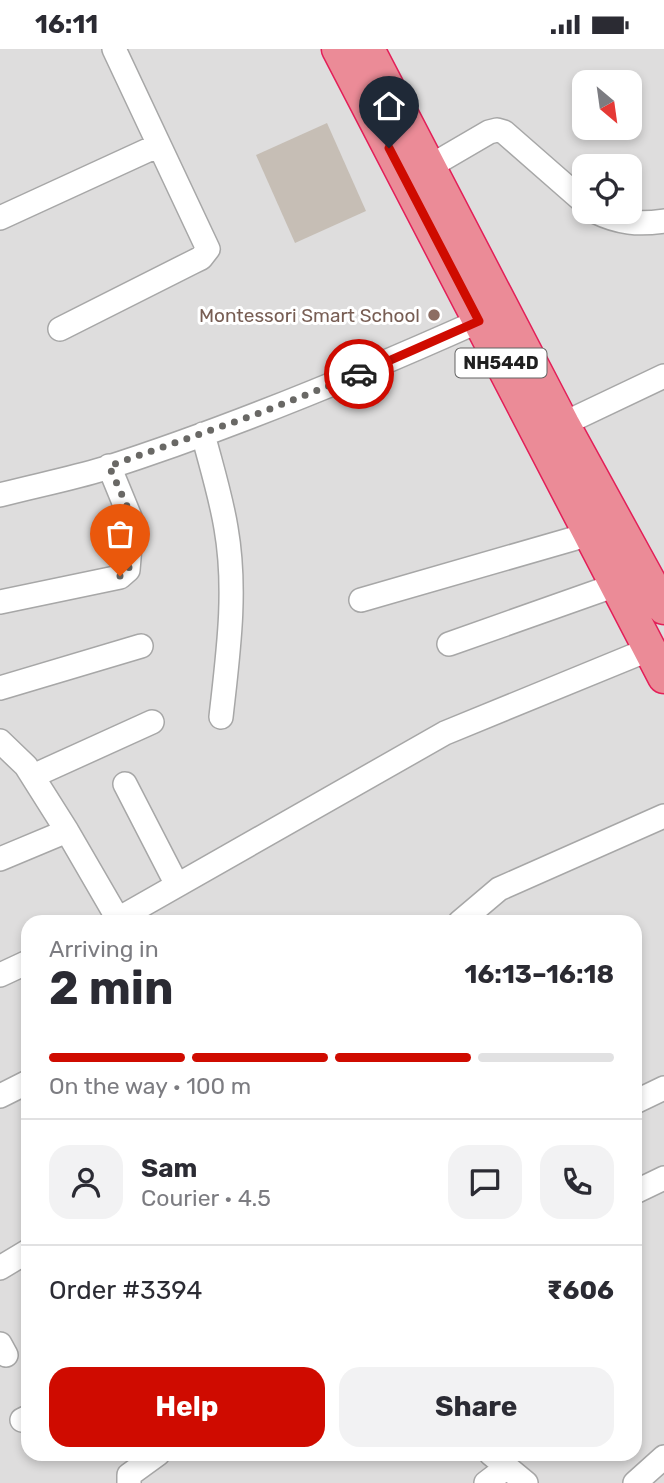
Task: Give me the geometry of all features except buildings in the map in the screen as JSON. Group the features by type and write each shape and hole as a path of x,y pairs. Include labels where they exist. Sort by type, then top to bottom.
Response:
{"highway":[{"name":"NH544D","path":"338,49 657,663"},
{"name":"NH544D","path":"368,49 563,424 664,608"}],"street":[{"path":"60,329 159,281 206,253 206,243 114,49"},
{"path":"429,167 497,130 504,132 572,192"},
{"path":"0,218 159,145"},
{"path":"642,224 664,221"},
{"path":"0,495 109,466 203,434 368,371 479,321"},
{"path":"563,424 664,376"},
{"path":"203,434 226,527 231,567 230,633 222,717"},
{"path":"0,602 120,576 128,570 131,515 109,466"},
{"path":"360,600 590,534"},
{"path":"449,644 616,585"},
{"path":"0,688 141,646"},
{"path":"126,915 445,733 657,663"},
{"path":"33,776 152,722"},
{"path":"0,741 33,776 67,831 113,915"},
{"path":"125,784 177,885"},
{"path":"468,915 499,889 664,816"},
{"path":"0,859 67,831"},
{"path":"0,975 21,965"},
{"path":"0,1096 21,1086"},
{"path":"642,1099 664,1088"},
{"path":"642,1189 664,1178"},
{"path":"0,1268 21,1255"},
{"path":"635,1483 664,1457"},
{"path":"129,1483 129,1475 148,1461"},
{"path":"486,1483 499,1461 526,1483"}],"shaded area":[{"path":"0,49 664,49 664,1483 0,1483"}],"way so far":[{"path":"120,576 125,574 130,565 132,522 109,466 203,434 359,374"}],"place":[{"name":"Montessori Smart School","path":"434,315"}],"route":[{"path":"359,374 479,321 389,148"}]}
